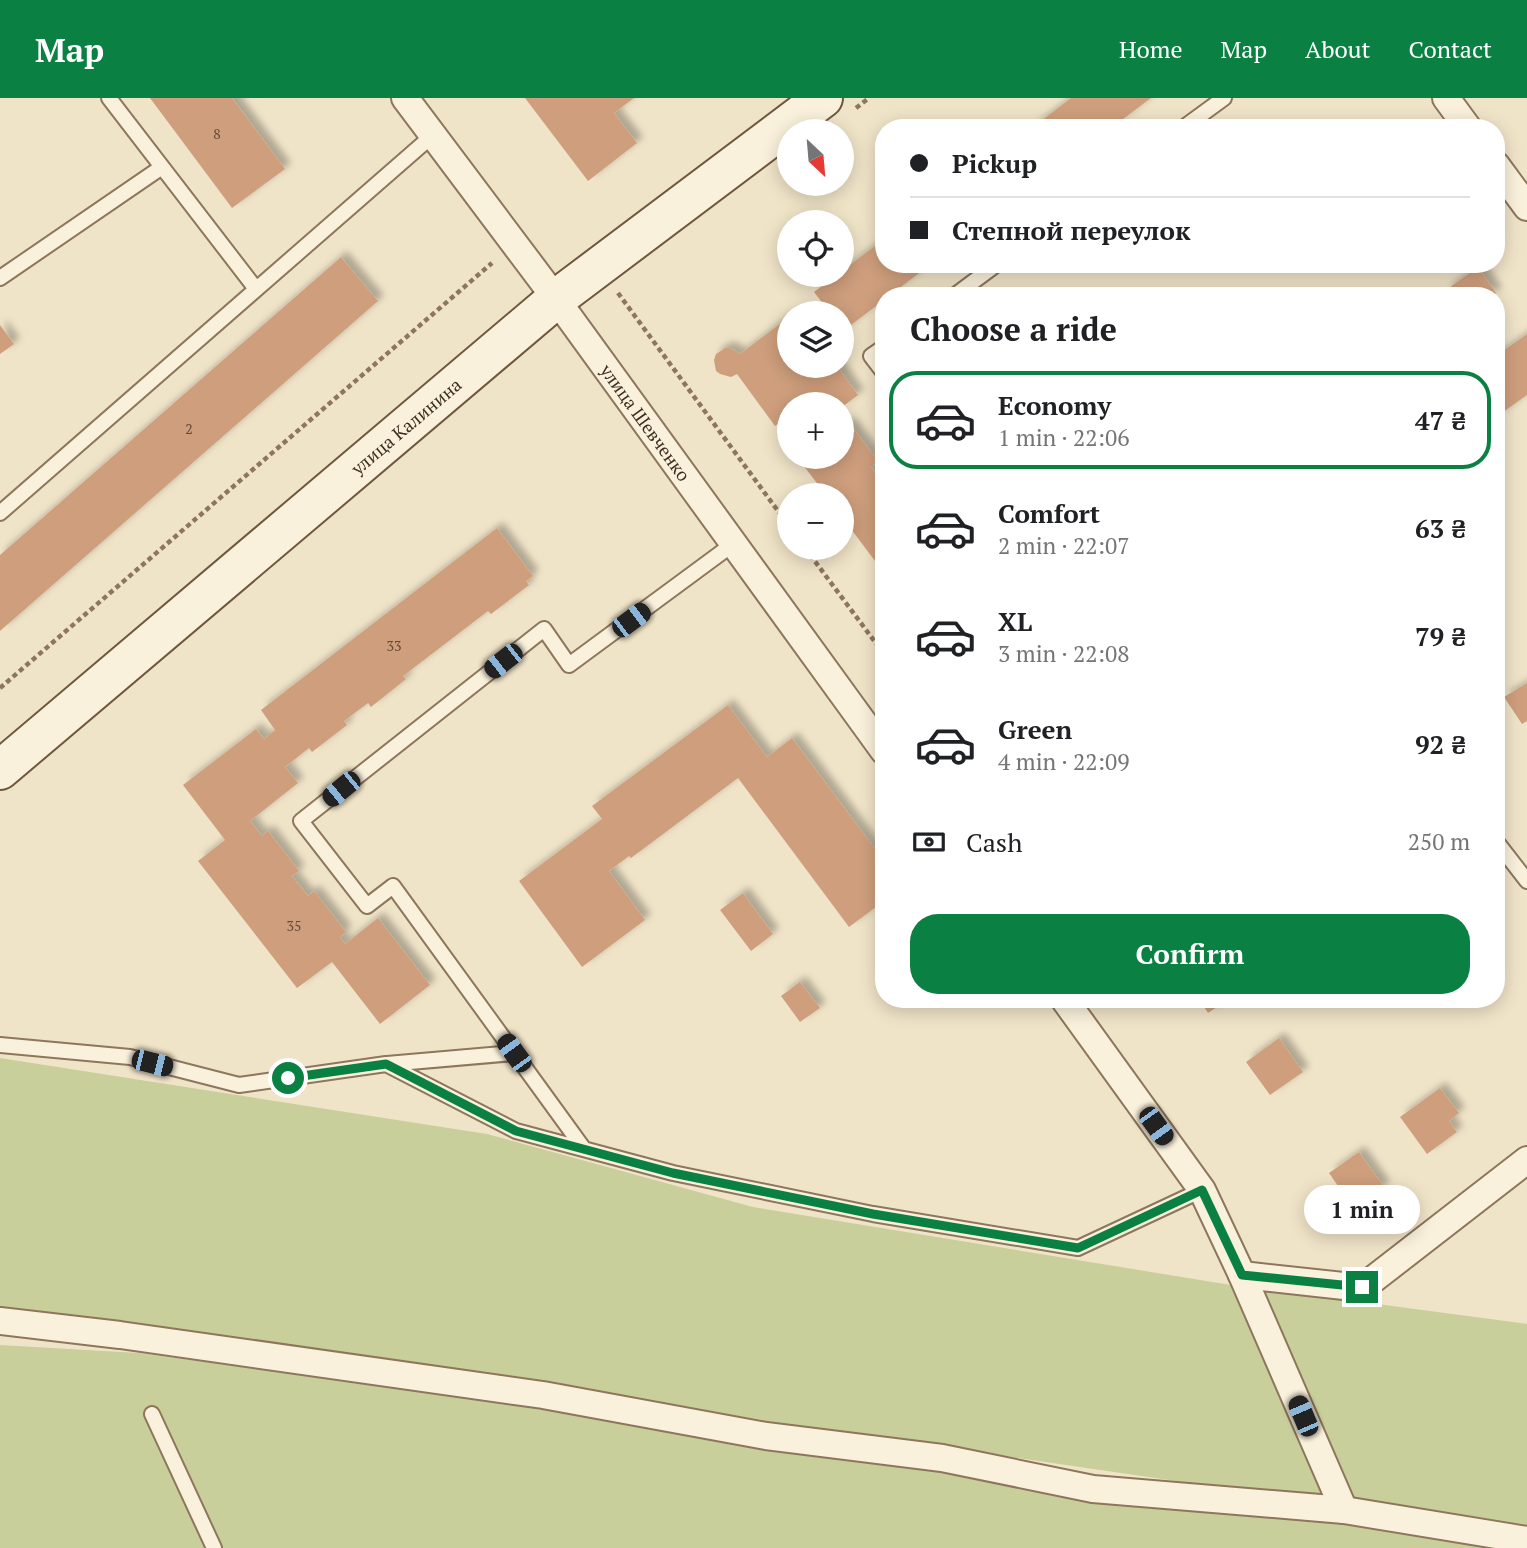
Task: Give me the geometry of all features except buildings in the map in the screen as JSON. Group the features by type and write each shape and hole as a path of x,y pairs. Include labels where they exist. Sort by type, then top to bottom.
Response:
{"main road":[{"name":"улица Калинина","path":"0,770 556,299 823,98"}],"street":[{"name":"улица Шевченко","path":"405,98 556,299 875,739"},
{"path":"1446,98 1461,119"},
{"path":"1505,178 1527,207"},
{"path":"1071,1008 1202,1190 1344,1510"},
{"path":"1242,1275 1362,1287 1527,1160"},
{"path":"0,1321 120,1335 543,1395 766,1436 942,1458 1093,1489 1344,1510 1527,1540"}],"lane":[{"path":"108,98 256,289"},
{"path":"1195,119 1224,98"},
{"path":"0,513 433,135"},
{"path":"0,278 162,167"},
{"path":"966,287 985,273"},
{"path":"584,1149 393,886 367,906 301,821 544,629 569,665 733,544"},
{"path":"1505,853 1527,881"},
{"path":"0,1045 130,1057 239,1085 386,1064 514,1053"},
{"path":"386,1064 516,1131 673,1173 873,1214 1078,1248 1202,1190"},
{"path":"152,1414 214,1548"}],"path":[{"path":"0,688 514,244"},
{"path":"598,267 777,510"},
{"path":"814,560 875,642"}],"green space":[{"path":"0,1058 487,1134 753,1207 1237,1286 1333,1504 0,1310"},
{"path":"1256,1288 1527,1324 1527,1533 1354,1507"},
{"path":"0,1345 139,1353 1338,1517 1527,1548 0,1548"}],"route":[{"path":"288,1078 386,1064 516,1131 673,1173 873,1214 1078,1248 1202,1190 1242,1275 1362,1287"}]}
